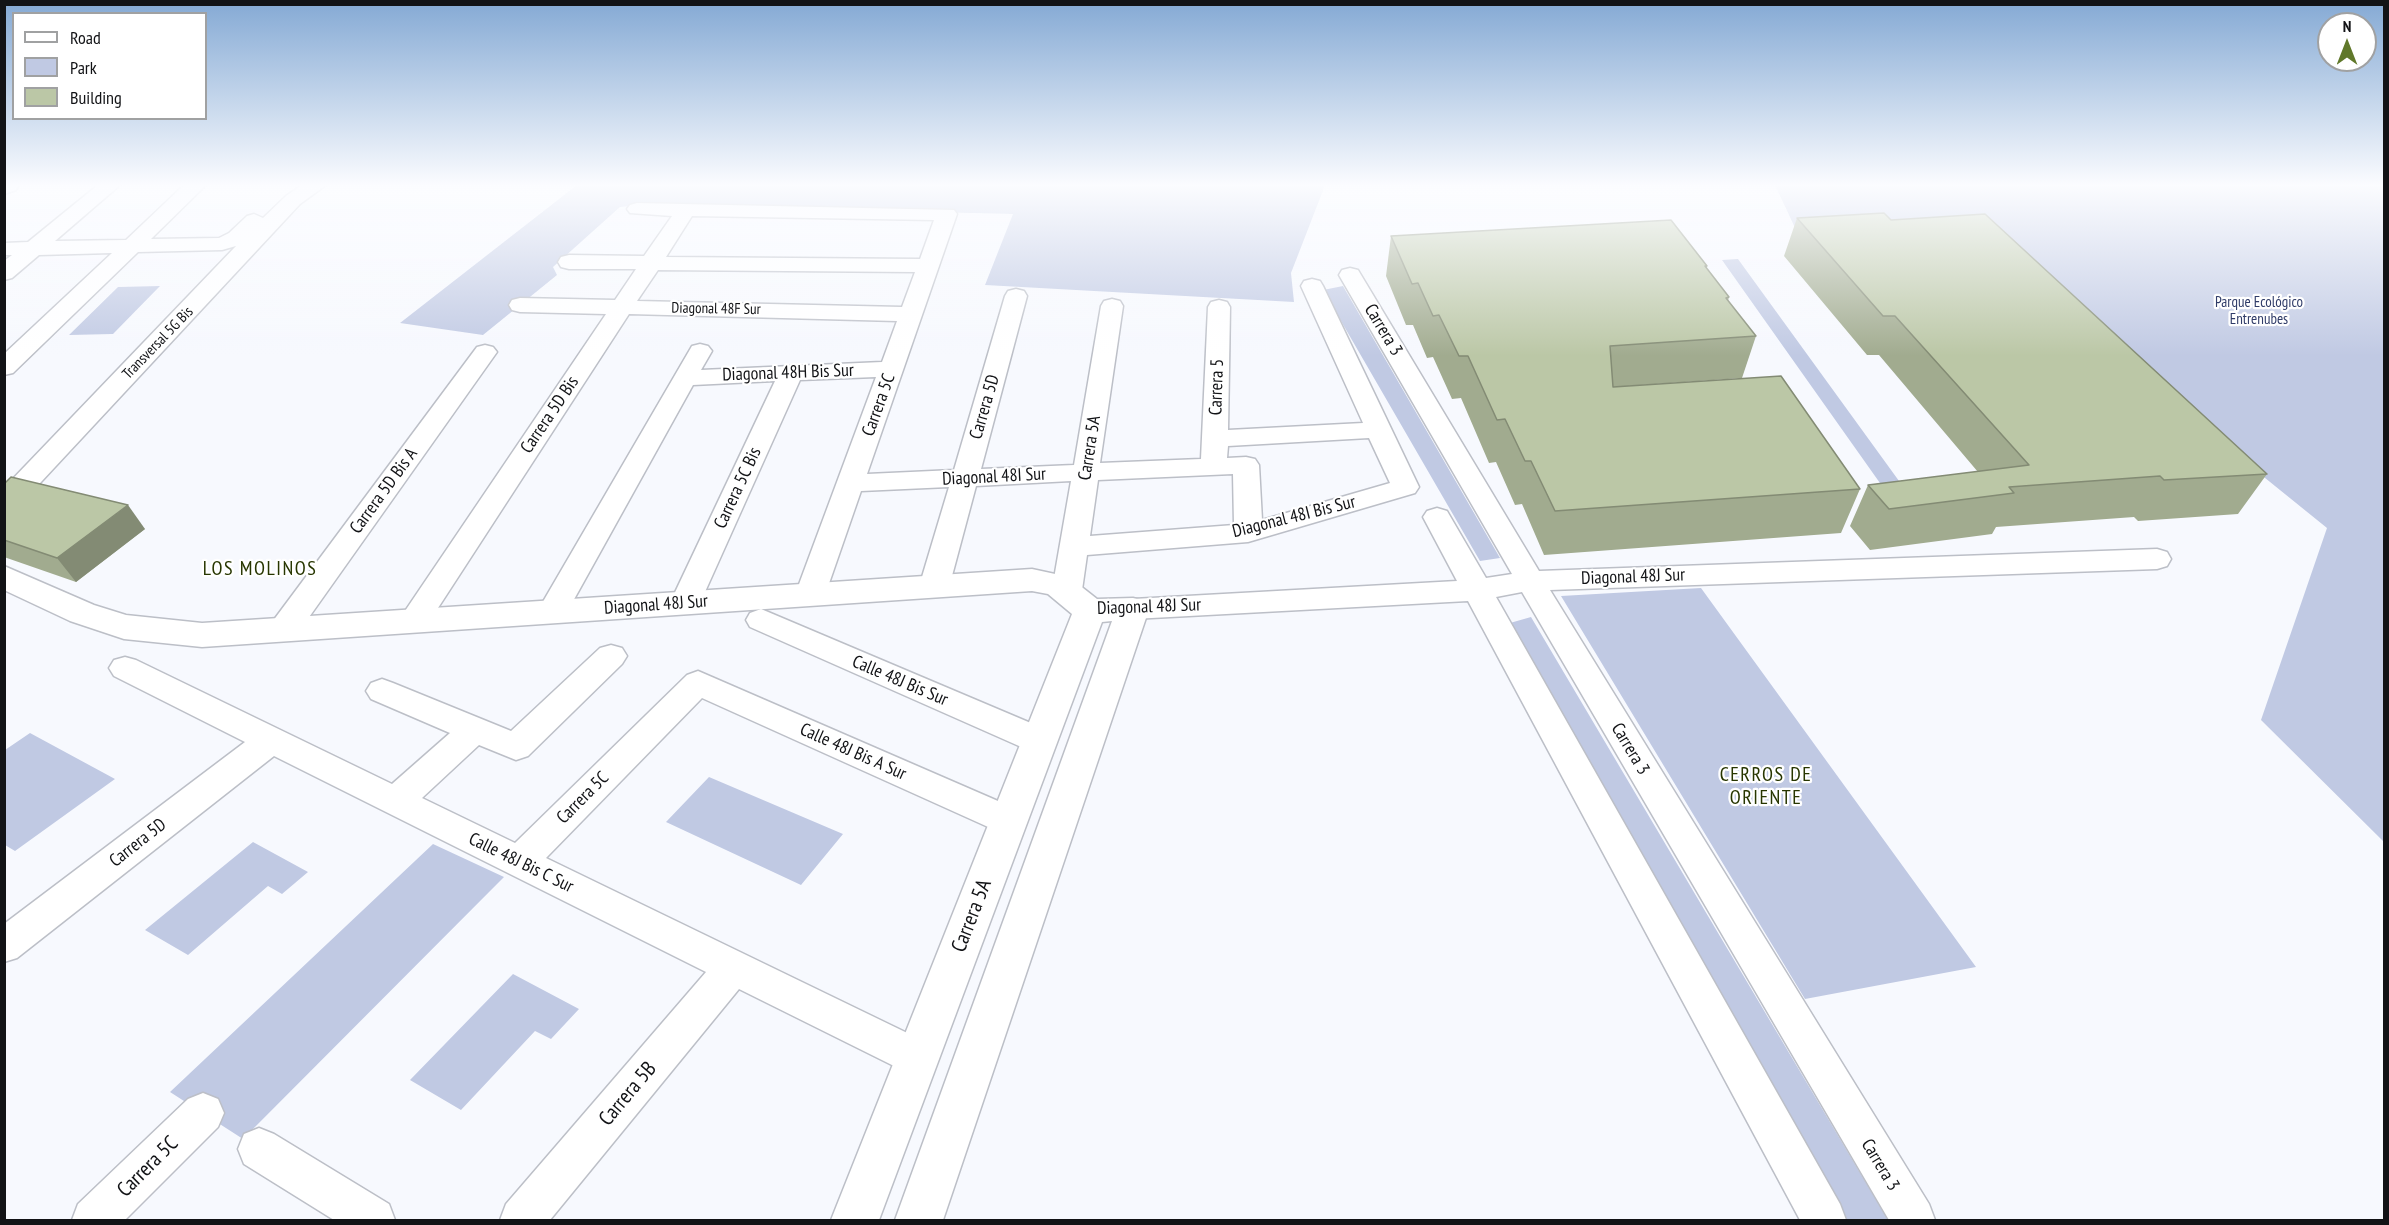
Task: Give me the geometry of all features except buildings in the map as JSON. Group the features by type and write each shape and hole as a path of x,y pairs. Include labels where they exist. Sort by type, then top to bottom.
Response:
{"street":[{"path":"4,273 41,242"},
{"path":"4,368 136,242"},
{"path":"4,249 131,247 227,242"},
{"name":"Transversal 5G Bis","path":"4,505 252,242"},
{"name":"Carrera 5D Bis","path":"414,621 665,242"},
{"name":"Carrera 5C","path":"810,595 937,242"},
{"path":"569,262 929,266"},
{"name":"Carrera 3","path":"1350,275 1372,359 1379,430 1405,488"},
{"name":"Carrera 3","path":"1312,286 1372,359 1531,581 1913,1221"},
{"name":"Carrera 5D","path":"934,587 1016,296"},
{"name":"Diagonal 48F Sur","path":"520,305 911,314"},
{"name":"Carrera 5A","path":"855,1221 1040,741 1079,601 1074,547 1112,306"},
{"name":"Carrera 5","path":"1214,466 1219,307"},
{"path":"552,612 700,351"},
{"name":"Carrera 5D Bis A","path":"284,629 485,352"},
{"name":"Diagonal 48H Bis Sur","path":"685,378 891,369"},
{"name":"Carrera 5C Bis","path":"685,603 791,373"},
{"path":"1215,439 1379,430"},
{"name":"Diagonal 48I Sur","path":"850,483 1246,465 1248,533"},
{"name":"Diagonal 48I Bis Sur","path":"1074,547 1248,533 1405,488"},
{"path":"1437,517 1824,1221"},
{"name":"Diagonal 48J Sur","path":"4,577 82,613 124,627 163,633 202,635 1032,580 1047,581 1079,601 1133,609 1476,590 1531,581 2157,559"},
{"path":"919,1221 1133,609"},
{"name":"Calle 48J Bis Sur","path":"761,620 1040,741"},
{"path":"382,691 516,747 611,657"},
{"name":"Calle 48J Bis C Sur","path":"125,668 918,1058"},
{"name":"Carrera 5C","path":"519,862 698,683"},
{"name":"Calle 48J Bis A Sur","path":"698,683 1009,821"},
{"path":"396,801 475,730"},
{"name":"Carrera 5D","path":"4,946 271,740"},
{"name":"Carrera 5B","path":"522,1221 734,967"},
{"name":"Carrera 5C","path":"94,1221 203,1113"},
{"path":"259,1149 373,1221"}],"green space":[{"path":"504,242 581,242 553,267 557,275 483,335 400,323"},
{"path":"1002,242 1303,242 1291,273 1294,302 985,285"},
{"name":"Parque Ecológico Entrenubes","path":"1802,242 1844,242 1803,245"},
{"name":"Parque Ecológico Entrenubes","path":"1973,242 2384,242 2384,842 2261,720 2327,528"},
{"path":"1738,259 1907,492 1887,493 1722,260"},
{"path":"160,286 113,334 69,335 118,287"},
{"path":"1343,286 1500,558 1480,561 1323,290"},
{"path":"1701,588 1976,967 1805,999 1561,596"},
{"path":"1531,617 1888,1220 1845,1220 1510,623"},
{"path":"30,733 115,779 15,851 5,845 5,750"},
{"path":"709,777 843,834 801,885 666,822"},
{"path":"253,842 308,872 282,894 268,886 188,955 145,930"},
{"path":"433,844 504,877 243,1139 170,1092"},
{"path":"513,974 579,1009 551,1039 535,1031 461,1110 410,1080"}],"district":[{"name":"LOS MOLINOS","path":"260,569"},
{"name":"CERROS DE ORIENTE","path":"1766,786"}]}
